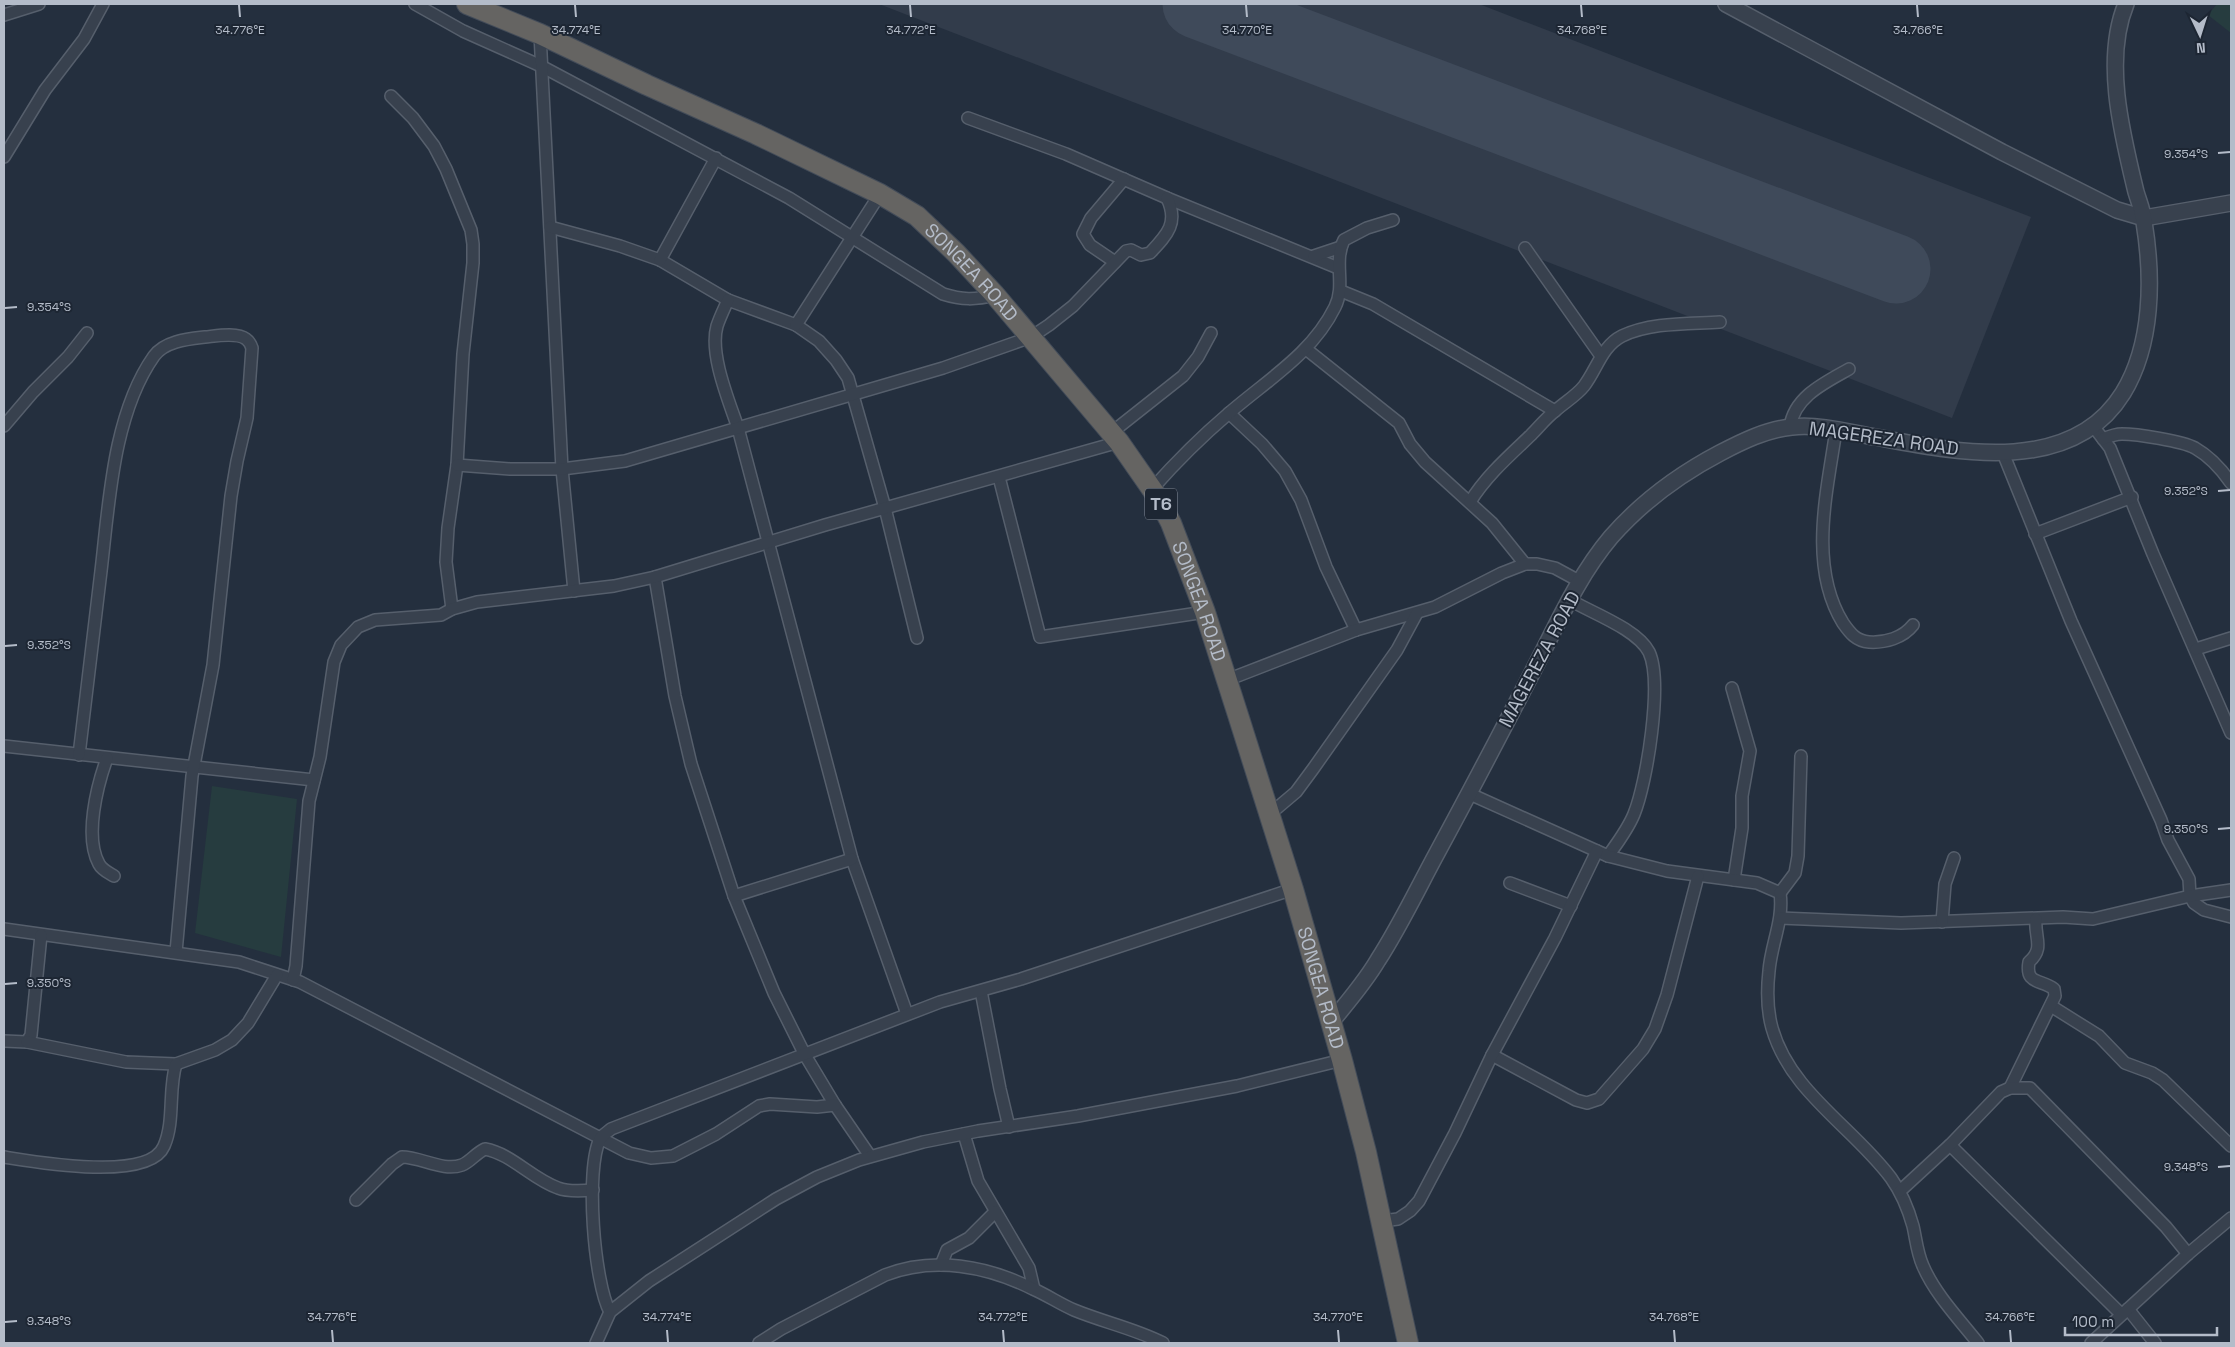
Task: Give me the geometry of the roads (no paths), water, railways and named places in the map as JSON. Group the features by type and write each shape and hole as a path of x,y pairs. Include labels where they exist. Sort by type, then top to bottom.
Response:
{"highway":[{"name":"SONGEA ROAD","path":"467,4 540,34 880,194 917,216 956,253 1032,337 1115,437 1152,489 1171,523 1205,612 1293,889 1342,1060 1382,1222 1408,1343"}],"street":[{"path":"4,15 39,4"},
{"path":"4,157 45,90 84,38 103,4"},
{"path":"414,4 463,31 541,66 789,198 943,294 960,300 973,300 995,295"},
{"path":"1726,4 2095,200 2131,215 2144,218 2231,203"},
{"name":"MAGEREZA ROAD","path":"1332,1021 1377,963 1470,794 1580,581 1613,535 1670,485 1722,452 1753,438 1790,427 1810,426 1913,444 2003,453 2041,449 2070,440 2092,426 2122,395 2134,371 2143,342 2148,308 2149,274 2144,218 2136,192 2116,95 2117,39 2120,19 2126,4"},
{"path":"540,34 562,469 574,590"},
{"path":"391,96 413,118 434,146 446,169 471,230 473,263 463,354 458,464 448,528 446,562 452,608"},
{"path":"968,118 1066,154 1167,198 1314,256 1338,268"},
{"path":"660,260 716,158"},
{"path":"1115,262 1090,245 1083,234 1091,218 1124,179"},
{"path":"796,325 880,194"},
{"path":"458,464 510,469 562,469 625,461 943,368 1032,337 1061,316 1126,251 1131,250 1146,256 1158,244 1173,219 1167,198"},
{"path":"1152,489 1229,412 1271,380 1306,349 1324,326 1336,306 1341,290 1338,268 1344,240 1352,234 1393,220"},
{"path":"550,226 660,260 728,300 796,325 819,341 836,360 848,378 917,638"},
{"path":"1314,256 1341,247"},
{"path":"1525,248 1601,356"},
{"path":"1341,290 1373,304 1555,411"},
{"path":"728,300 717,327 716,346 725,385 804,671 852,859 907,1014"},
{"path":"1470,502 1489,476 1555,411 1574,396 1583,386 1609,345 1620,336 1634,330 1720,322"},
{"path":"4,426 33,392 68,357 87,333"},
{"path":"293,980 296,966 309,802 320,757 334,662 341,645 358,626 375,620 430,618 441,615 452,608 477,602 614,586 655,577 884,508 1000,477 1115,437 1183,376 1198,357 1211,333"},
{"path":"79,755 112,476 120,439 133,398 154,356 162,348 173,342 204,337 238,336 247,339 252,348 247,418 237,461 232,496 213,665 193,768 176,952"},
{"path":"1306,349 1399,423 1410,444 1425,462 1492,523 1525,564"},
{"path":"1790,427 1792,414 1797,405 1825,382 1849,369"},
{"path":"1229,412 1262,444 1285,471 1301,500 1326,567 1356,630"},
{"path":"2092,426 2110,448 2132,498 2153,554 2231,733"},
{"path":"1836,430 1826,494 1823,558 1831,598 1851,634 1863,642 1877,643 1895,639 1908,631 1913,625"},
{"path":"2104,439 2111,435 2122,434 2149,437 2194,447 2214,463 2231,483"},
{"path":"2003,453 2071,621 2161,820 2168,840 2189,879 2190,896 2194,903 2204,910 2231,917"},
{"path":"1000,477 1040,637 1205,612"},
{"path":"2035,534 2132,498"},
{"path":"1227,680 1356,630 1436,607 1502,573 1525,564 1537,564 1555,568 1580,581"},
{"path":"655,577 675,696 689,756 734,896 774,993 805,1055 835,1106 870,1156"},
{"path":"1570,600 1636,636 1648,652 1654,673 1654,703 1642,790 1634,814 1608,856"},
{"path":"1270,814 1296,792 1313,769 1397,650 1417,613"},
{"path":"2196,649 2231,638"},
{"path":"1732,688 1750,751 1742,796 1742,828 1734,880"},
{"path":"4,746 314,780"},
{"path":"1801,756 1796,872 1780,893 1782,905 1769,970 1769,1008 1772,1028 1786,1061 1797,1078 1816,1101 1866,1148 1900,1191 1913,1226 1923,1266 1934,1285 1978,1343"},
{"path":"107,758 96,792 94,837 99,865 114,876"},
{"path":"1470,794 1608,856 1667,871 1757,883 1780,893"},
{"path":"1382,1222 1398,1219 1410,1211 1419,1201 1455,1133 1492,1055 1571,906 1597,851"},
{"path":"1942,922 1945,884 1954,858"},
{"path":"734,896 852,859"},
{"path":"1492,1055 1576,1100 1587,1102 1599,1100 1643,1049 1655,1029 1667,995 1698,876"},
{"path":"1510,883 1571,906"},
{"path":"610,1312 601,1291 595,1251 593,1190 600,1139 611,1129 868,1031 907,1014 1200,921 1293,889"},
{"path":"1780,918 1901,924 2092,918 2190,896 2231,890"},
{"path":"2010,1088 2056,996 2054,989 2032,979 2028,973 2029,962 2036,956 2038,948 2035,931 2036,919"},
{"path":"4,929 239,962 293,980 629,1154 651,1158 669,1157 716,1134 759,1106 770,1104 817,1107 835,1106"},
{"path":"27,1042 31,1036 41,935"},
{"path":"4,1042 27,1042 126,1062 176,1064 215,1050 232,1040 248,1023 277,975"},
{"path":"981,991 1009,1127"},
{"path":"2051,1006 2099,1036 2125,1063 2146,1070 2163,1080 2231,1146"},
{"path":"596,1343 610,1312 650,1281 776,1199 817,1177 870,1156 923,1142 964,1134 1078,1116 1237,1086 1342,1060"},
{"path":"4,1157 62,1166 114,1166 153,1160 162,1151 167,1139 171,1087 176,1064"},
{"path":"1900,1191 1950,1145 1991,1101 2010,1088 2020,1086 2030,1088 2166,1227 2188,1254"},
{"path":"964,1134 978,1181 1031,1272 1034,1289"},
{"path":"1950,1145 2155,1343"},
{"path":"356,1200 392,1164 402,1157 456,1166 468,1161 484,1149 508,1159 557,1188 593,1190"},
{"path":"941,1265 947,1250 969,1238 995,1212"},
{"path":"2091,1343 2188,1254 2231,1218"},
{"path":"760,1343 781,1329 885,1275 903,1269 941,1265 978,1269 994,1273 1034,1289 1071,1309 1163,1343"}]}
